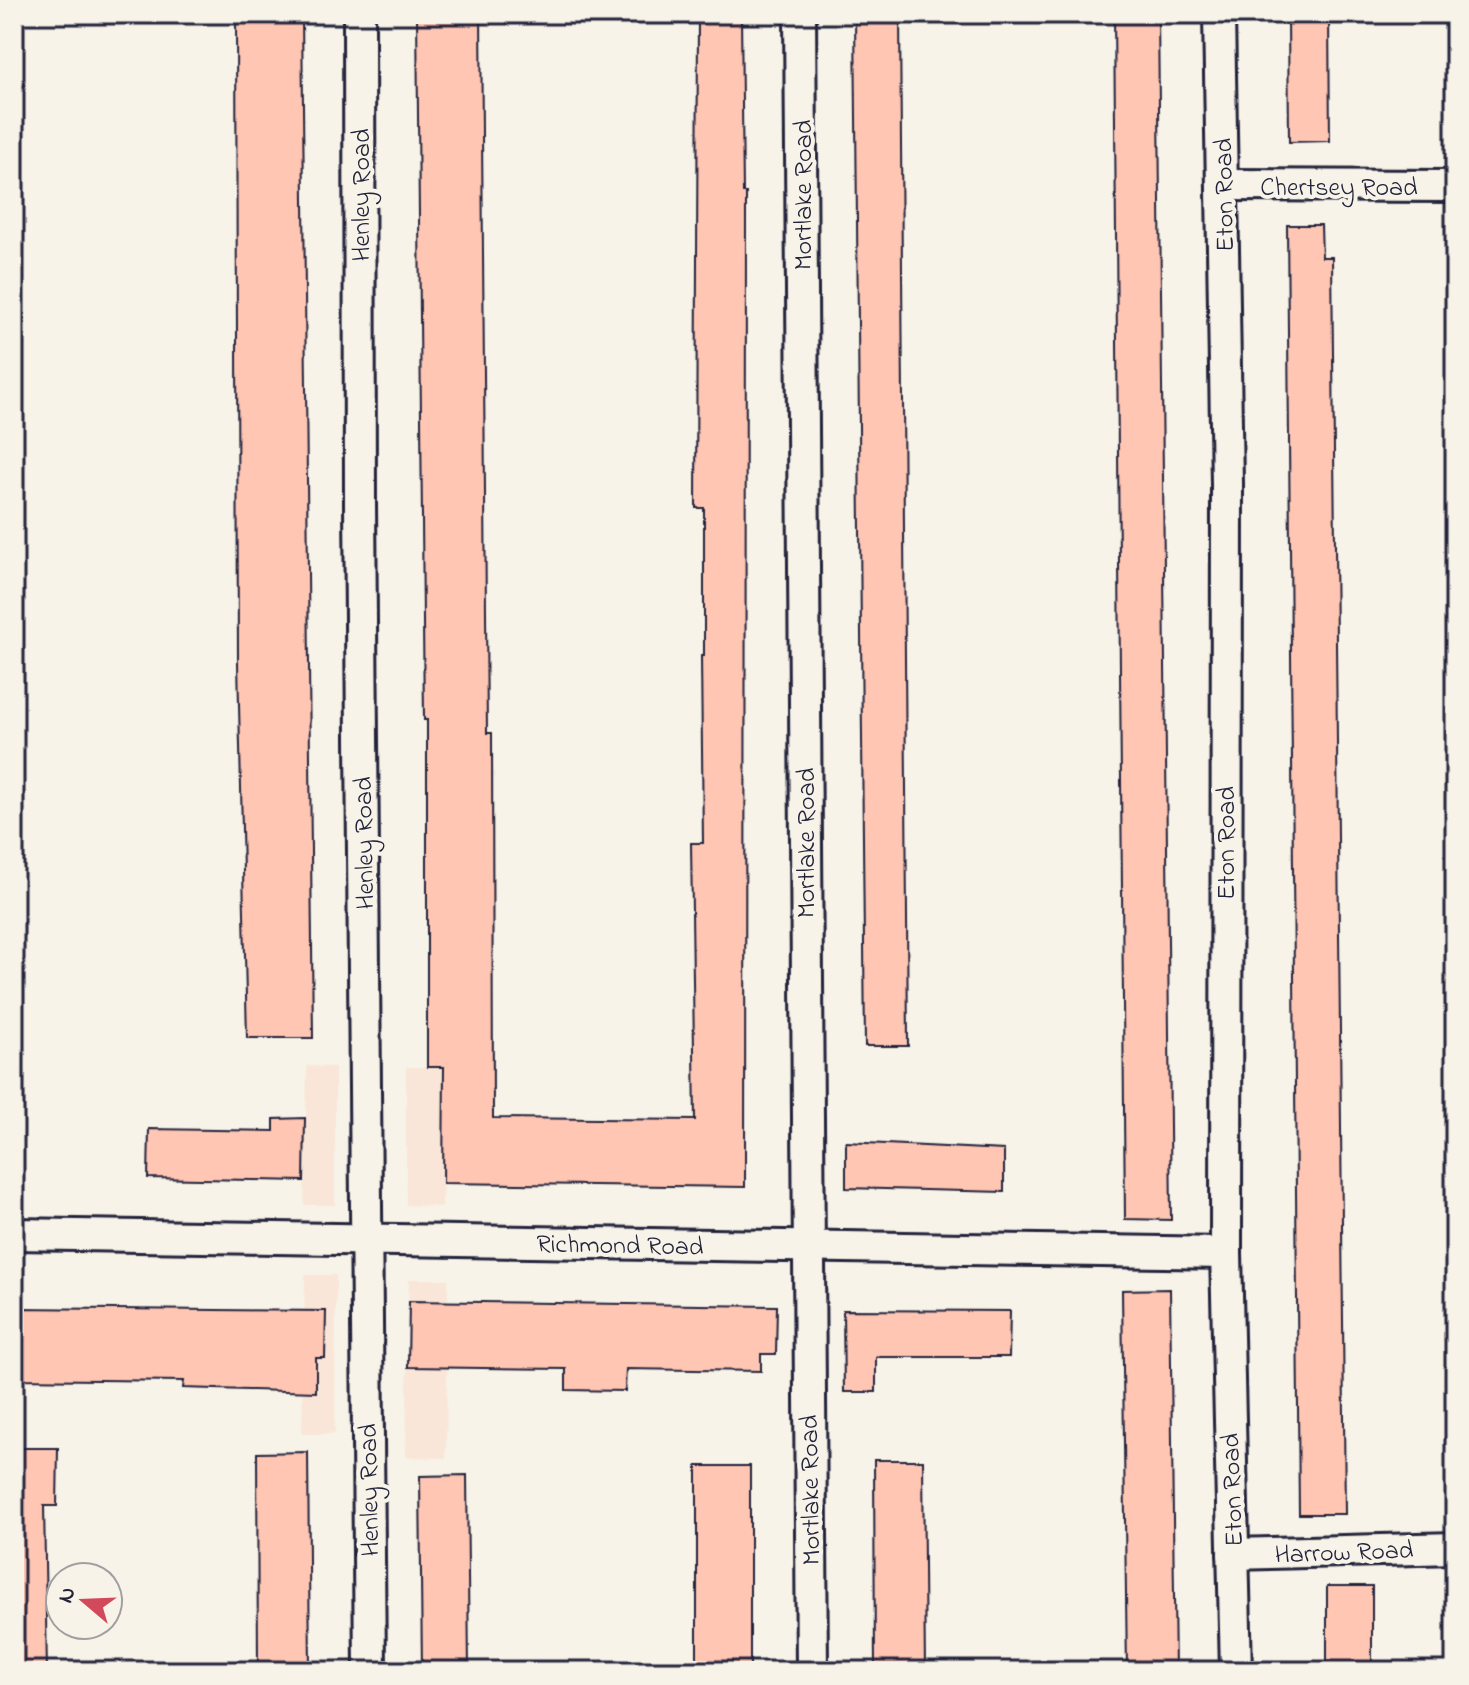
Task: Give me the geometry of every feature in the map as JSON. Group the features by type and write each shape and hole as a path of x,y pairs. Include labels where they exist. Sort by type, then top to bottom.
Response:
{"street":[{"name":"Henley Road","path":"359,14 370,1671"},
{"name":"Mortlake Road","path":"800,14 812,1671"},
{"name":"Eton Road","path":"1219,14 1223,185 1226,1253 1236,1671"},
{"name":"Chertsey Road","path":"1223,185 1455,186"},
{"name":"Richmond Road","path":"14,1234 1226,1253"},
{"name":"Harrow Road","path":"1233,1554 1455,1548"}],"shaded area":[{"path":"307,1066 335,1067 335,1205 304,1205"},
{"path":"406,1067 446,1067 442,1207 406,1205"},
{"path":"305,1275 336,1275 335,1434 302,1434"},
{"path":"409,1279 448,1279 446,1458 406,1457"}],"building":[{"path":"236,14 302,14 313,1038 247,1038 238,663"},
{"path":"417,14 481,14 487,733 492,733 493,1118 695,1120 691,843 703,843 701,656 704,656 704,508 696,508 698,14 741,14 743,193 746,193 745,1187 443,1183 444,1067 427,1067 427,720 424,720"},
{"path":"855,14 900,14 908,1046 865,1046"},
{"path":"1114,14 1158,14 1171,1220 1125,1219"},
{"path":"1288,14 1329,14 1330,141 1289,142"},
{"path":"1287,225 1321,225 1322,257 1332,257 1345,1514 1299,1514"},
{"path":"305,1118 304,1181 148,1178 149,1129 274,1131 274,1119"},
{"path":"846,1142 1004,1150 1004,1192 846,1188"},
{"path":"1170,1289 1175,1671 1127,1671 1122,1290"},
{"path":"409,1301 777,1306 776,1354 761,1354 761,1371 626,1369 625,1391 566,1390 566,1369 408,1367"},
{"path":"14,1308 326,1311 325,1358 316,1358 316,1392 183,1388 184,1381 14,1379"},
{"path":"843,1310 1010,1311 1009,1357 876,1357 876,1392 844,1392"},
{"path":"14,1448 58,1448 57,1506 44,1506 44,1641 46,1641 47,1671 14,1671"},
{"path":"308,1452 310,1671 258,1671 257,1453"},
{"path":"874,1460 923,1460 925,1671 875,1671"},
{"path":"697,1466 750,1466 750,1671 697,1671"},
{"path":"467,1475 469,1671 422,1671 420,1476"},
{"path":"1327,1586 1372,1586 1372,1671 1327,1671"}]}
